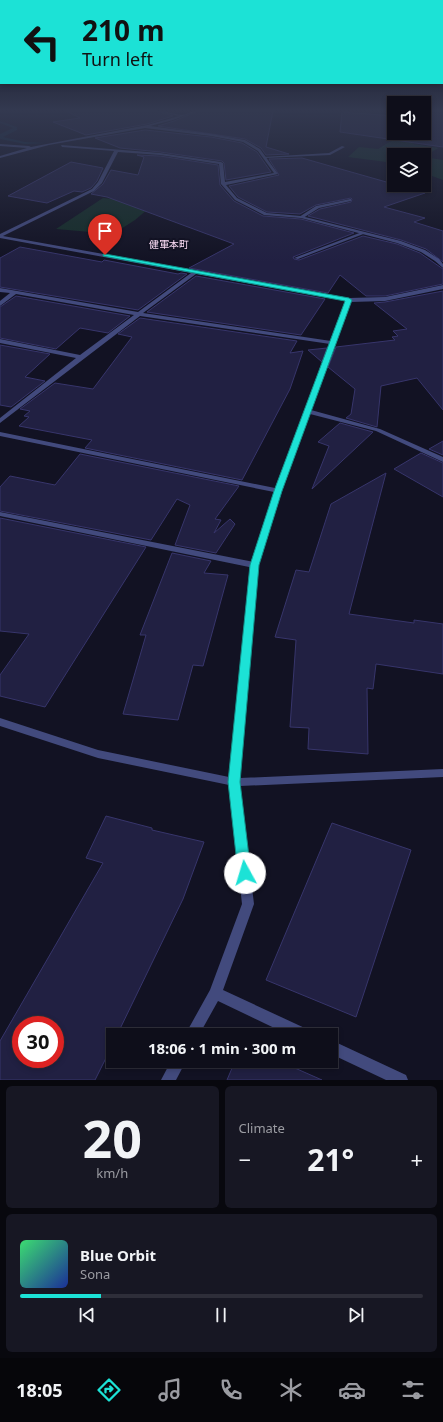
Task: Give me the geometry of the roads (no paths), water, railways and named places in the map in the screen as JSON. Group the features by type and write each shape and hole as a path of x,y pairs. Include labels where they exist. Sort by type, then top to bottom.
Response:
{"street":[{"path":"0,237 94,190 100,183 111,161"},
{"path":"210,161 221,163 223,184 236,199 266,214 301,217 399,242 423,251 437,260 443,267"},
{"path":"223,184 276,174 269,161"},
{"path":"301,217 318,207 350,200"},
{"path":"296,258 364,233"},
{"path":"0,237 349,300 385,299 443,287"},
{"path":"0,421 81,357 195,272"},
{"path":"0,290 138,314 333,343"},
{"path":"0,304 14,293"},
{"path":"196,1028 214,993 248,904 234,782 254,565 278,491 349,300"},
{"path":"0,341 81,357"},
{"path":"308,411 378,430 443,460"},
{"path":"0,434 278,491"},
{"path":"0,514 254,565"},
{"path":"0,722 98,754 234,782 443,773"},
{"path":"214,993 289,1028"},
{"path":"338,1050 401,1080"},
{"path":"168,1080 175,1068"}],"district":[{"name":"健軍本町","path":"169,244"}]}
